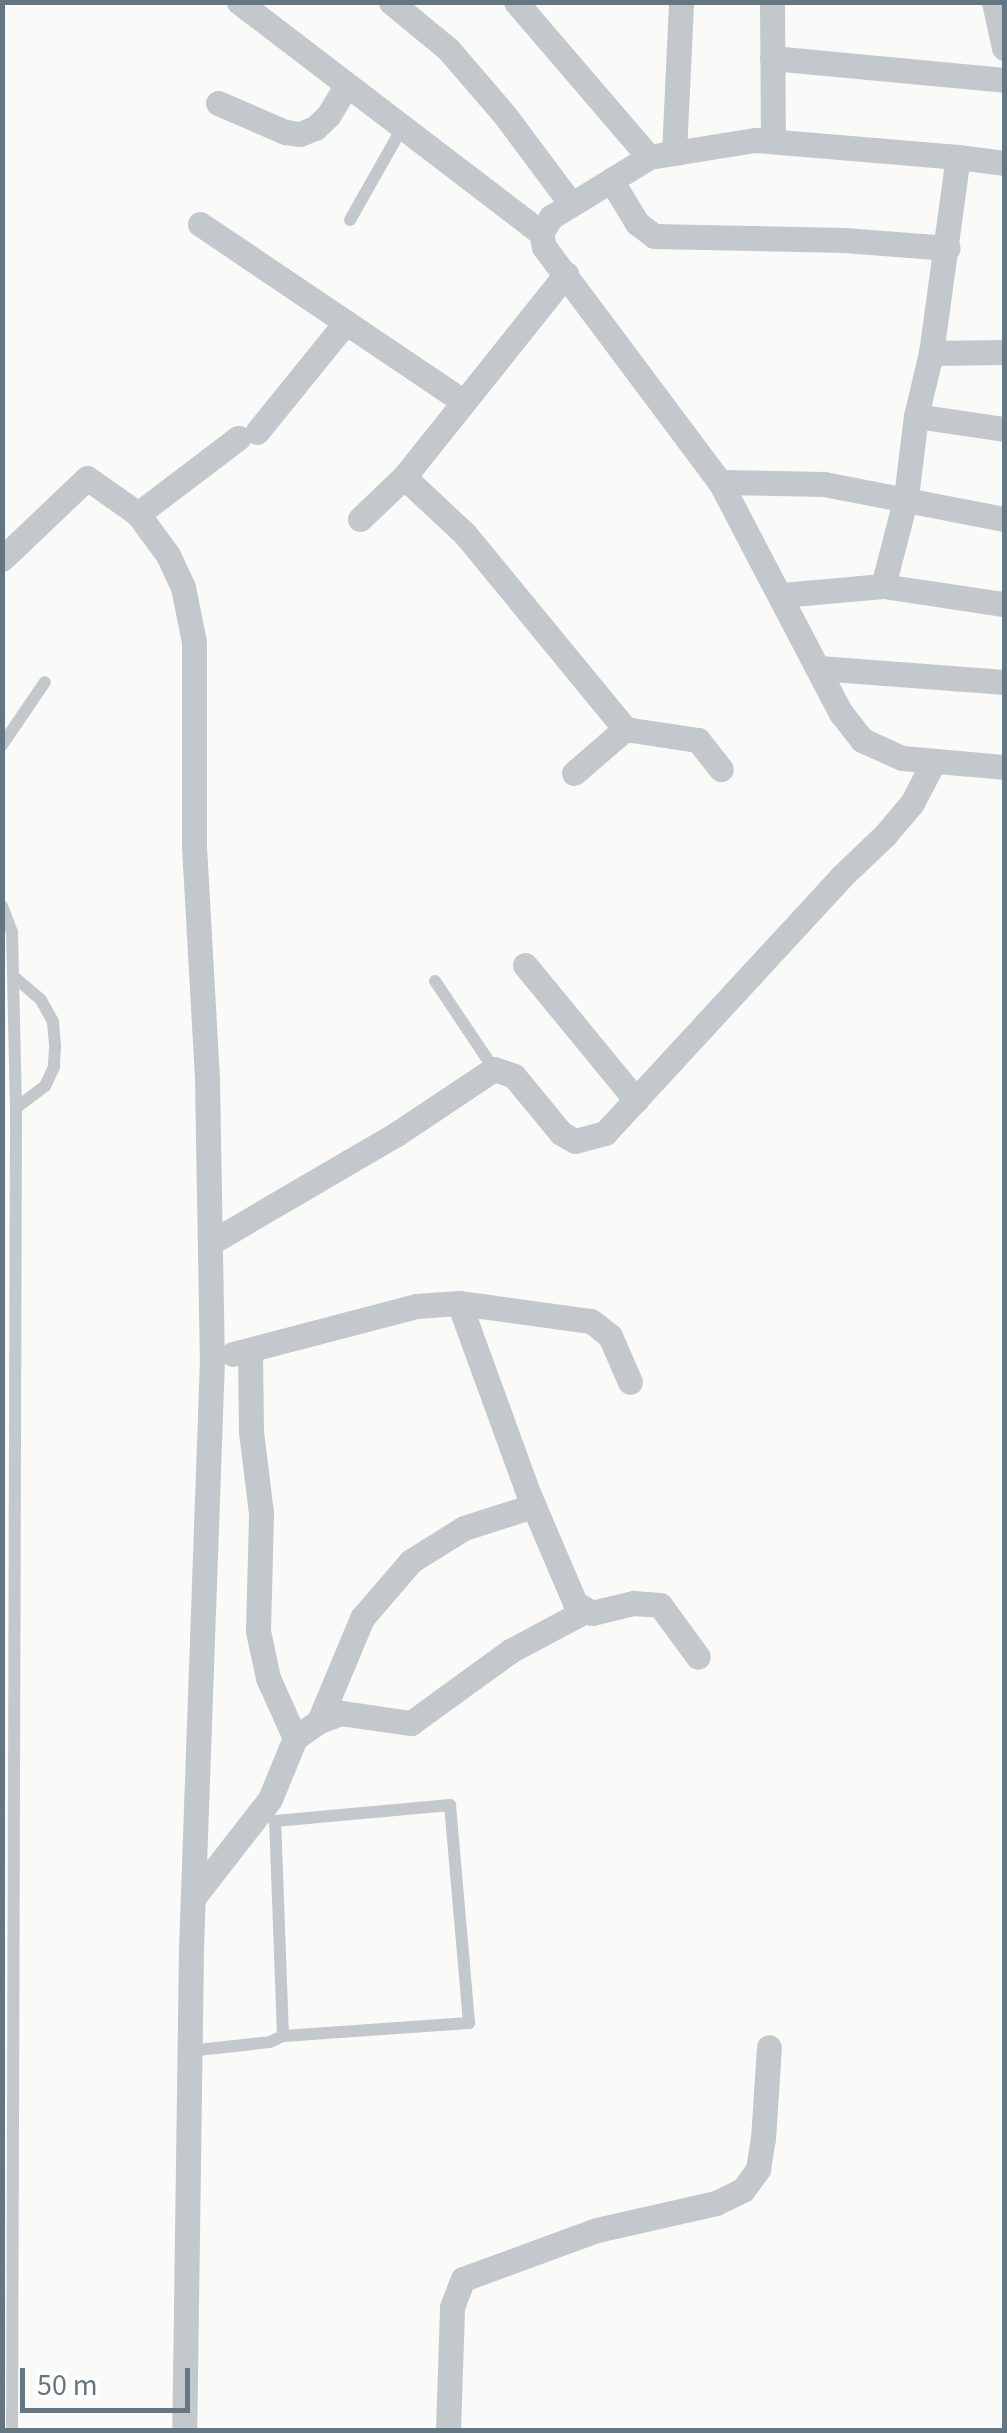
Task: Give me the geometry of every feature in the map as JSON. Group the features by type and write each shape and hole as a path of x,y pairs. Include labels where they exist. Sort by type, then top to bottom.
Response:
{"street":[{"path":"240,2 541,233 544,247 720,482 841,712 862,740 902,758 1004,767"},
{"path":"392,2 459,62 504,114 571,204"},
{"path":"516,2 662,155"},
{"path":"662,155 681,2"},
{"path":"772,2 773,141"},
{"path":"994,2 1004,48"},
{"path":"772,58 1004,80"},
{"path":"218,103 285,132 300,134 315,128 328,116 346,86"},
{"path":"541,233 551,217 571,204 662,155 773,141 1004,163"},
{"path":"883,586 906,497 916,416 932,353 958,158"},
{"path":"611,180 637,222 654,236 844,240 948,248"},
{"path":"200,224 462,400"},
{"path":"360,519 404,476 566,274"},
{"path":"138,514 247,435 346,322"},
{"path":"932,353 1004,352"},
{"path":"916,416 1004,430"},
{"path":"404,476 465,534 625,729 698,740 722,769"},
{"path":"2,560 87,478 138,514 168,555 183,587 194,642 194,846 208,1079 212,1360 192,1898 184,2430"},
{"path":"720,482 824,484 906,497 1004,520"},
{"path":"782,595 883,586 1004,604"},
{"path":"819,668 1004,682"},
{"path":"574,773 625,729"},
{"path":"210,1243 396,1135 494,1069 514,1076 561,1133 575,1141 604,1132 841,876 885,835 912,803 934,761"},
{"path":"525,965 636,1100"},
{"path":"212,1360 416,1306 459,1303 591,1321 610,1336 630,1382"},
{"path":"459,1303 533,1506 575,1603 583,1612"},
{"path":"250,1350 251,1432 261,1513 258,1631 268,1678 295,1738"},
{"path":"319,1721 362,1618 411,1561 464,1528 533,1506"},
{"path":"192,1898 270,1800 295,1738 319,1721 341,1713 411,1723 510,1651 583,1612 647,1601 660,1605 698,1657"},
{"path":"448,2430 452,2307 463,2279 597,2230 716,2203 743,2190 758,2169 764,2139 770,2048"}],"lane":[{"path":"350,220 402,128"},
{"path":"2,744 45,682"},
{"path":"2,906 12,932 16,1108 7,2336 12,2430"},
{"path":"14,978 40,1000 53,1022 55,1046 54,1067 45,1086 16,1108"},
{"path":"435,981 494,1069"},
{"path":"189,2051 270,2042 283,2036 469,2023 450,1805 274,1821 283,2036"}]}
